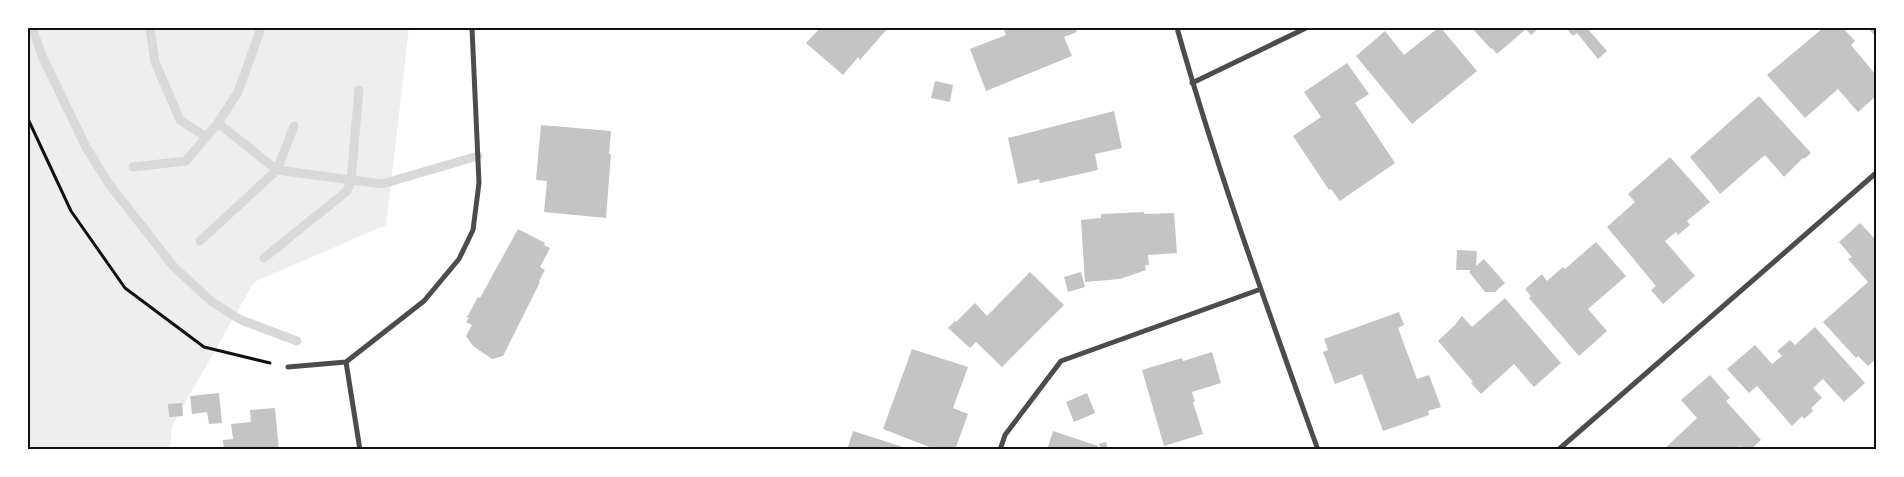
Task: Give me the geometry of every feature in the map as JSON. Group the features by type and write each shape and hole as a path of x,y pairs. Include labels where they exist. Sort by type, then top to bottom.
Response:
{"street":[{"path":"288,367 346,362 424,301 458,259 473,230 479,183 472,28"},
{"path":"1177,28 1192,83 1261,289 1318,450"},
{"path":"1192,83 1306,28"},
{"path":"1558,450 1876,173"},
{"path":"1000,450 1005,435 1061,361 1261,289"},
{"path":"346,362 360,450"}],"path":[{"path":"28,119 71,211 125,288 204,347 288,367"}],"shaded area":[{"path":"28,28 409,28 386,225 254,282 172,426 170,449 28,449"}],"building":[{"path":"820,28 888,28 860,60 858,57 843,75 806,43"},
{"path":"1003,28 1075,28 1077,32 1064,37 1072,56 986,91 970,49 1006,35"},
{"path":"1438,28 1441,28 1477,71 1412,124 1356,56 1385,31 1404,55"},
{"path":"1472,28 1539,28 1531,35 1526,29 1497,54"},
{"path":"1566,28 1587,28 1607,51 1598,59 1577,33 1573,36"},
{"path":"1823,28 1843,28 1855,41 1851,45 1876,75 1876,96 1858,112 1838,89 1805,118 1767,75"},
{"path":"1868,28 1876,28 1876,37"},
{"path":"1347,63 1369,94 1355,103 1395,163 1340,201 1331,189 1329,190 1293,136 1321,117 1304,92"},
{"path":"935,81 953,85 950,102 931,98"},
{"path":"1759,96 1811,153 1803,158 1784,177 1765,155 1720,194 1690,157"},
{"path":"1114,111 1122,148 1095,154 1098,170 1040,183 1039,179 1018,184 1008,138"},
{"path":"541,125 611,131 606,218 544,212 547,181 536,180"},
{"path":"1670,157 1710,202 1687,221 1690,225 1678,235 1676,232 1665,241 1695,276 1663,304 1651,290 1656,286 1607,227 1635,202 1628,194"},
{"path":"1144,212 1144,214 1174,213 1177,253 1148,255 1149,265 1145,265 1146,270 1120,279 1085,282 1081,220 1101,218 1101,214"},
{"path":"1860,223 1874,238 1876,236 1876,359 1868,366 1858,356 1856,358 1823,322 1868,282 1848,259 1852,257 1839,242"},
{"path":"518,229 545,243 544,245 550,248 540,267 545,270 540,282 503,356 492,359 473,346 466,336 472,325 466,322 469,318 467,317 478,297 480,298"},
{"path":"1596,242 1626,276 1588,309 1607,331 1579,356 1529,298 1531,296 1525,289 1542,274 1547,281 1563,267 1565,269"},
{"path":"1457,250 1477,251 1476,266 1484,259 1505,283 1495,292 1485,292 1469,272 1471,270 1456,270"},
{"path":"1030,272 1064,305 1002,367 976,342 970,348 948,328 975,303 987,316"},
{"path":"1081,272 1085,287 1068,292 1064,277"},
{"path":"1505,298 1561,363 1534,387 1514,364 1481,394 1438,341 1462,316 1472,327"},
{"path":"1399,312 1404,325 1398,328 1417,379 1429,375 1441,407 1428,411 1429,415 1383,431 1362,374 1335,384 1323,352 1328,350 1324,339"},
{"path":"1815,327 1865,383 1844,402 1823,379 1813,388 1822,398 1811,408 1813,411 1804,419 1802,416 1792,426 1757,386 1749,393 1727,369 1755,345 1772,364 1782,356 1777,351 1790,340 1795,345"},
{"path":"912,349 968,367 953,408 968,414 955,450 937,450 883,429"},
{"path":"1212,352 1221,383 1192,392 1195,402 1193,402 1203,434 1164,446 1142,370 1182,358 1183,361"},
{"path":"1710,375 1730,398 1726,401 1761,440 1750,450 1743,450 1740,446 1736,450 1663,450 1697,418 1681,400"},
{"path":"219,393 222,423 209,424 207,412 192,414 190,396"},
{"path":"1087,393 1095,413 1074,422 1066,402"},
{"path":"182,403 183,416 169,417 168,404"},
{"path":"275,408 279,450 224,450 223,440 233,439 231,424 251,422 250,410"},
{"path":"853,431 909,449 909,450 847,450"},
{"path":"1053,431 1098,446 1097,450 1047,450"},
{"path":"1106,442 1108,450 1101,450 1099,444"}],"waterway":[{"path":"32,28 43,58 86,147 109,184 174,267 212,302 241,320 297,341"},
{"path":"150,28 155,62 180,120 206,137"},
{"path":"133,167 186,161 218,123 238,92 260,31"},
{"path":"264,258 347,191 351,180 359,90"},
{"path":"218,123 277,170 382,184 478,156"},
{"path":"200,241 277,170 294,126"}]}
